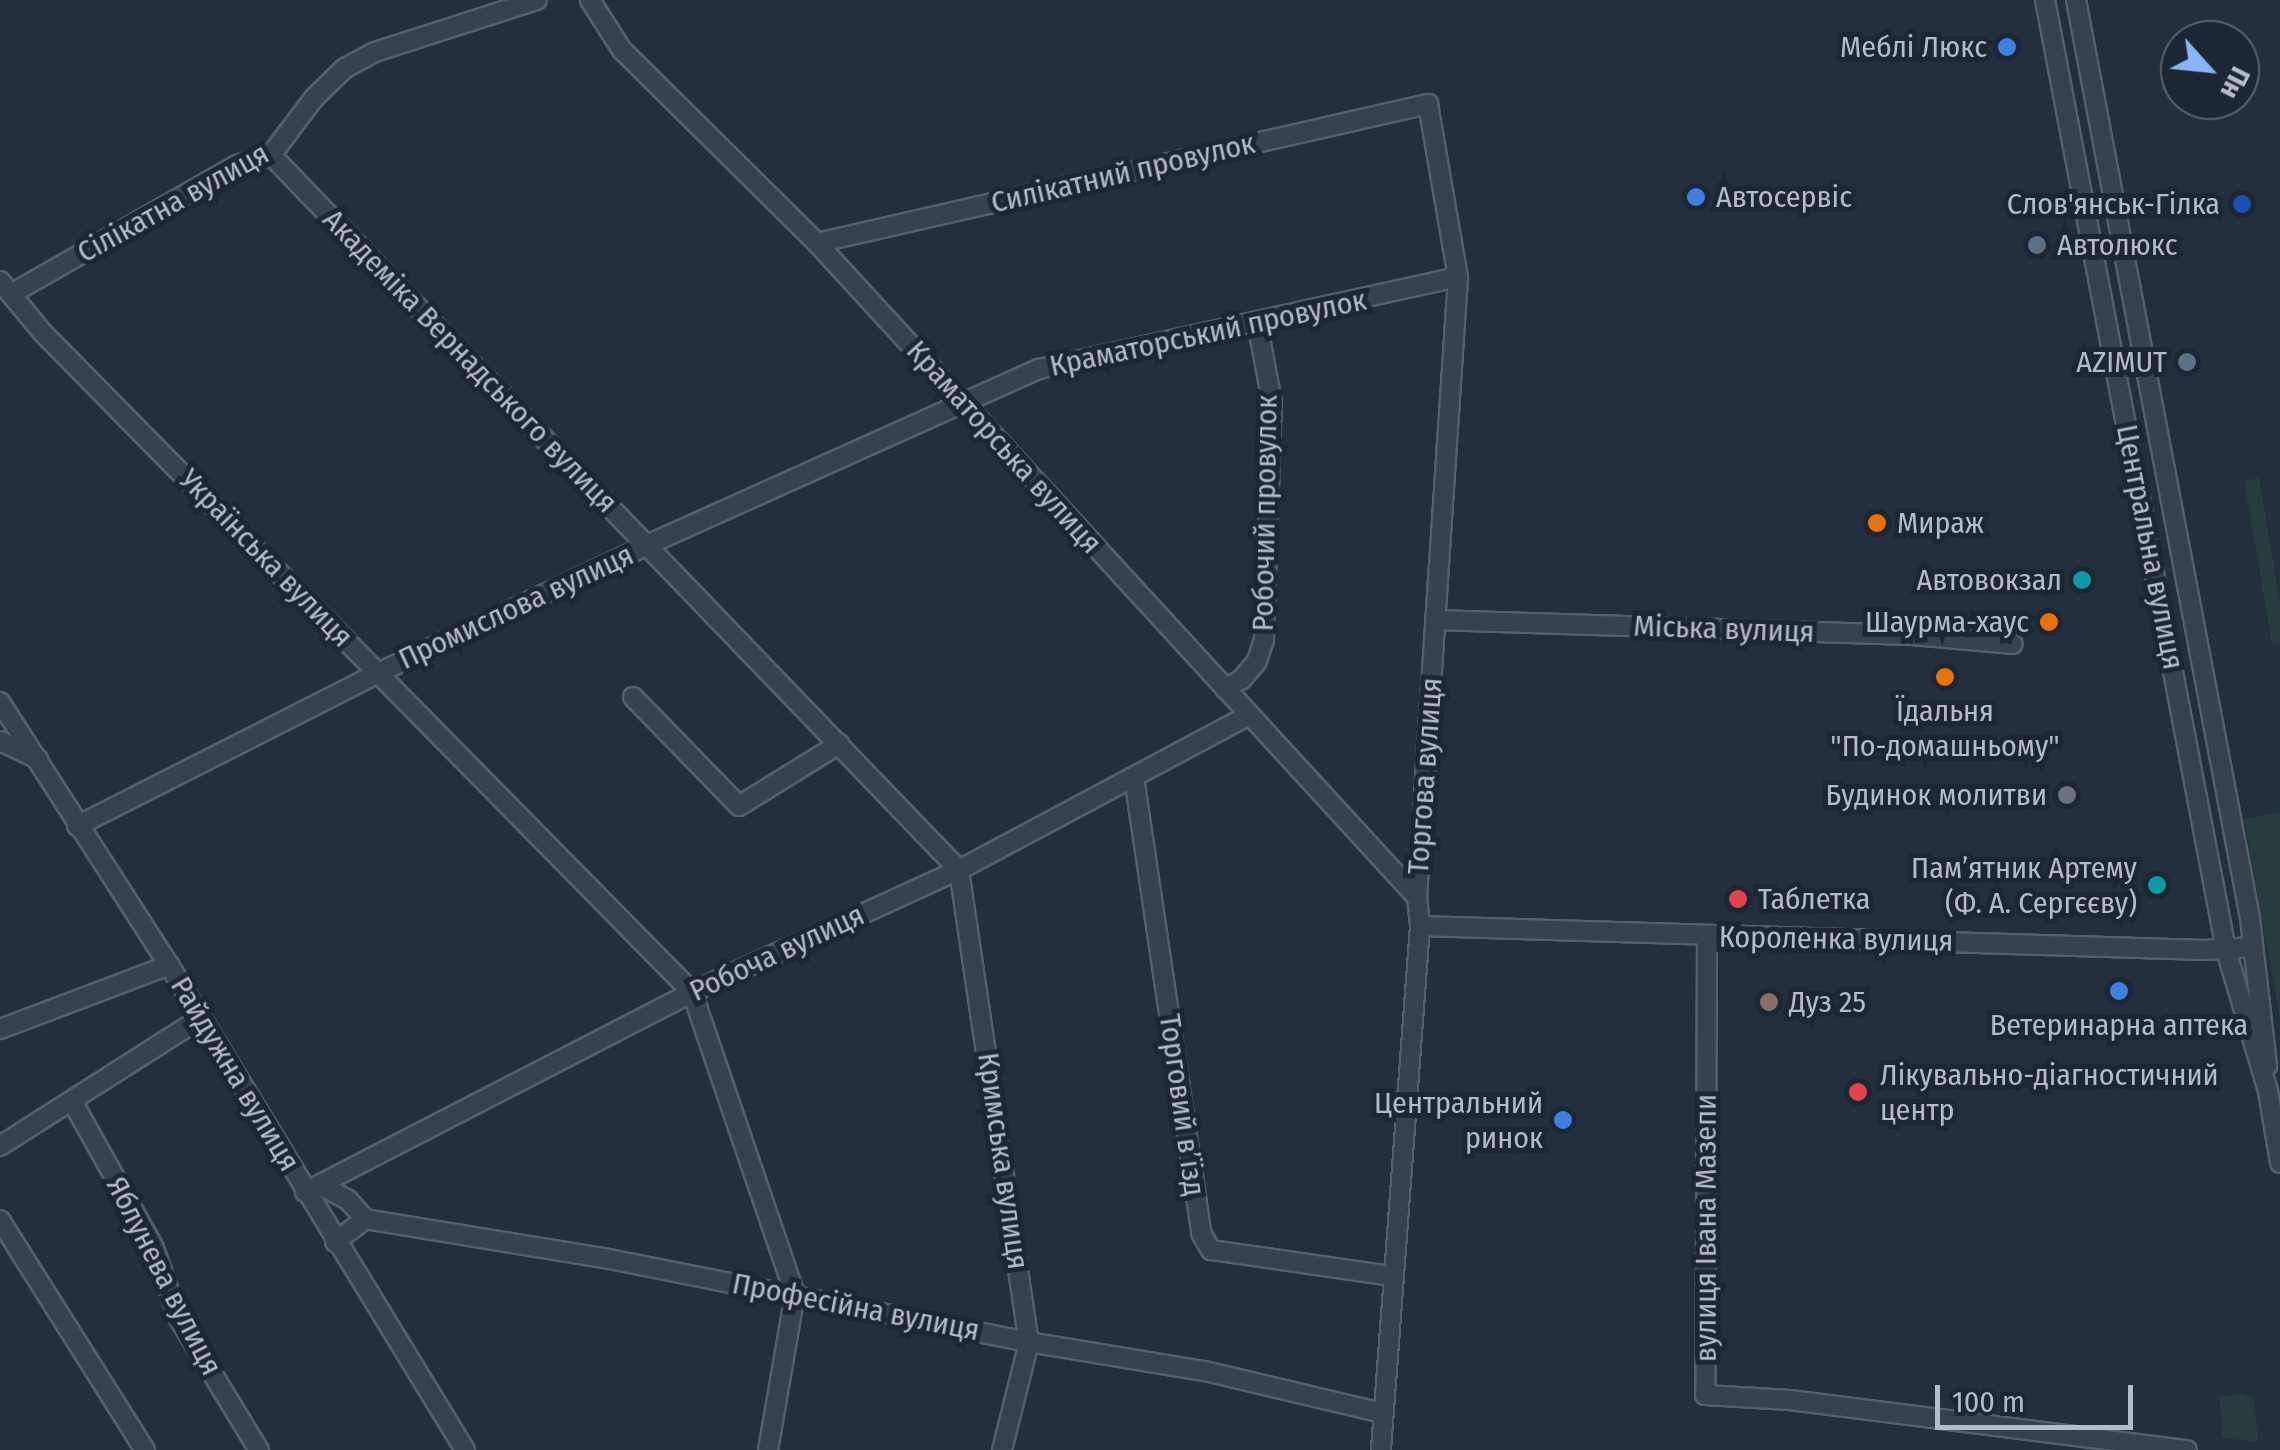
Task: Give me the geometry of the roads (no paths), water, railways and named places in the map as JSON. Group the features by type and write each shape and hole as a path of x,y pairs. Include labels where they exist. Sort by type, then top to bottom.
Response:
{"street":[{"name":"Сілікатна вулиця","path":"5,288 237,165 271,155 314,98 346,68 374,52 537,0"},
{"name":"Краматорська вулиця","path":"590,0 622,50 817,243 1417,897"},
{"name":"Центральна вулиця","path":"2045,0 2226,950 2268,1091 2280,1163"},
{"name":"Центральна вулиця","path":"2076,0 2253,947 2266,1033 2268,1091"},
{"name":"Силікатний провулок","path":"817,243 1428,104"},
{"name":"Торгова вулиця","path":"1381,1450 1420,926 1417,897 1458,278 1428,104"},
{"name":"Академіка Вернадського вулиця","path":"271,155 960,870"},
{"name":"Краматорський провулок","path":"962,402 1039,370 1458,278"},
{"name":"Українська вулиця","path":"5,288 43,333 692,992"},
{"name":"Робочий провулок","path":"1225,689 1258,661 1264,640 1272,402 1257,322"},
{"name":"Промислова вулиця","path":"76,826 378,673 962,402"},
{"name":"Міська вулиця","path":"1435,620 1912,635 2013,644"},
{"path":"632,697 739,806 838,744"},
{"name":"Райдужна вулиця","path":"0,702 76,826 312,1188 334,1242 465,1450"},
{"name":"Робоча вулиця","path":"312,1188 692,992 960,870 1249,715"},
{"path":"0,741 39,760"},
{"name":"Торговий в’їзд","path":"1134,777 1200,1233 1211,1250 1392,1276"},
{"name":"Кримська вулиця","path":"960,870 1030,1342 1002,1450"},
{"name":"Короленка вулиця","path":"1420,926 2226,950 2253,947"},
{"name":"вулиця Івана Мазепи","path":"1707,936 1705,1395 1790,1400 2187,1450"},
{"path":"0,1028 169,965"},
{"path":"692,992 795,1294 768,1450"},
{"path":"0,1146 201,1018"},
{"path":"2268,1091 2280,1108"},
{"name":"Яблунева вулиця","path":"72,1102 154,1248 178,1317 259,1450"},
{"path":"312,1188 348,1200 365,1218 334,1242"},
{"name":"Професійна вулиця","path":"365,1218 1205,1371 1383,1413"},
{"path":"0,1220 144,1450"}],"place":[{"name":"Меблі Люкс","path":"2007,47"},
{"name":"Автосервіс","path":"1696,197"},
{"name":"Слов'янськ-Гілка","path":"2242,204"},
{"name":"Автолюкс","path":"2037,245"},
{"name":"AZIMUT","path":"2187,362"},
{"name":"Мираж","path":"1877,523"},
{"name":"Автовокзал","path":"2082,580"},
{"name":"Шаурма-хаус","path":"2049,622"},
{"name":"Їдальня \"По-домашньому\"","path":"1945,677"},
{"name":"Будинок молитви","path":"2067,795"},
{"name":"Пам’ятник Артему (Ф. А. Сергєєву)","path":"2157,885"},
{"name":"Таблетка","path":"1738,899"},
{"name":"Ветеринарна аптека","path":"2119,991"},
{"name":"Дуз 25","path":"1769,1002"},
{"name":"Лікувально-діагностичний центр","path":"1858,1092"},
{"name":"Центральний ринок","path":"1563,1120"}]}
